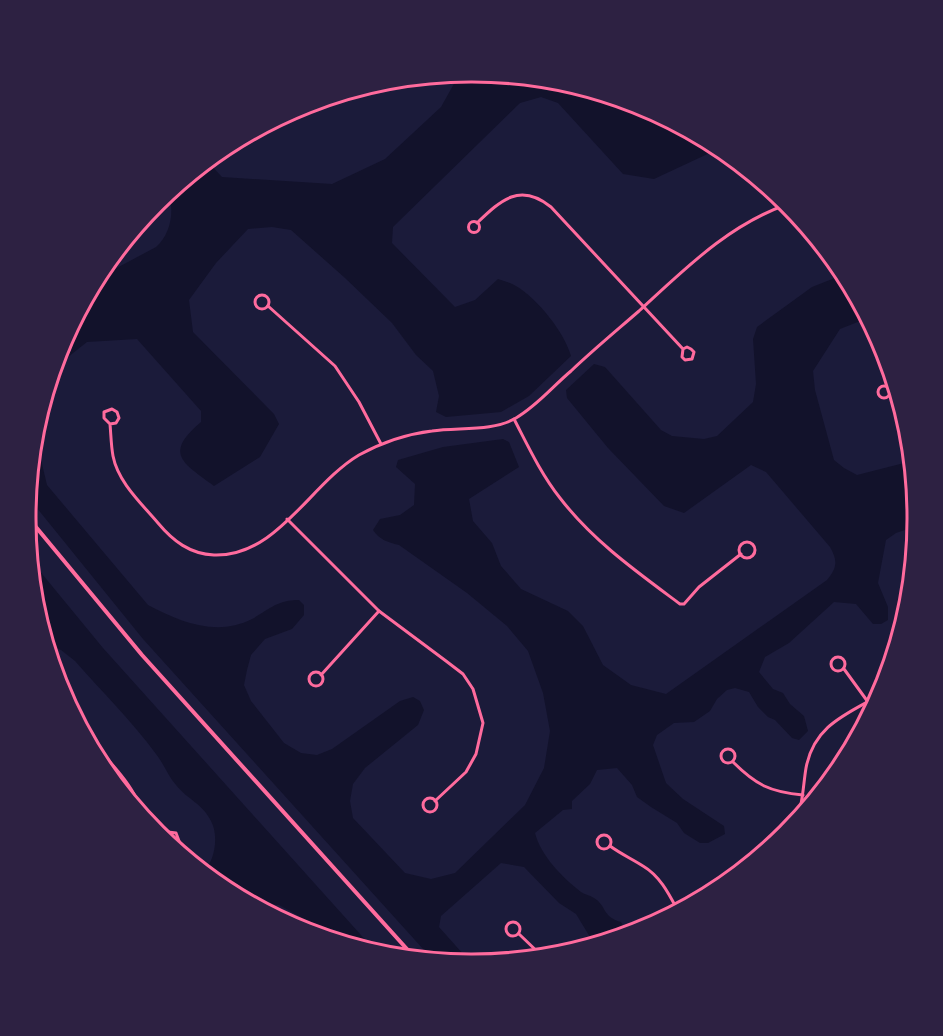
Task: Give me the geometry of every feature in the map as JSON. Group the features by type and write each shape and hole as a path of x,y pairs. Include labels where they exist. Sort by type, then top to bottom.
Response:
{"street":[{"path":"477,223 495,205 506,199 517,195 540,199 683,349"},
{"path":"110,424 113,458 126,486 168,534 185,548 205,554 228,555 245,551 264,542 333,474 358,456 381,444 430,431 487,427 514,419 541,401 566,375 707,248 756,217 777,208"},
{"path":"260,295 266,296 269,300 268,306 258,309 255,304 256,298 260,295"},
{"path":"268,306 335,366 359,402 381,444"},
{"path":"691,348 694,352 692,358 687,360 682,357 683,349 691,348"},
{"path":"112,409 119,417 116,423 110,424 105,421 103,415 106,410 112,409"},
{"path":"514,419 544,477 579,520 616,557 680,604 684,604 699,586 741,554"},
{"path":"287,519 379,611 463,674 473,689 483,723 476,753 466,772 435,801"},
{"path":"36,527 142,655 406,948"},
{"path":"749,542 753,545 755,550 752,556 745,557 741,554 742,543 749,542"},
{"path":"321,675 379,611"},
{"path":"838,657 844,659 846,664 844,669 838,671 833,669 831,664 833,659 838,657"},
{"path":"844,669 867,700"},
{"path":"316,672 321,675 323,680 321,684 316,686 311,684 309,679 311,674 316,672"},
{"path":"801,803 806,765 815,742 839,717 866,703"},
{"path":"723,750 734,751 733,762 727,764 722,761 723,750"},
{"path":"733,762 748,778 762,787 782,793 802,795"},
{"path":"120,775 134,793"},
{"path":"426,800 435,801 437,806 434,811 425,810 423,805 426,800"},
{"path":"603,835 609,836 610,846 605,849 600,848 597,843 599,838 603,835"},
{"path":"610,846 623,856 644,866 657,877 674,903"},
{"path":"512,922 517,923 520,928 519,934 514,937 509,935 506,931 507,925 512,922"},
{"path":"519,934 534,949"}],"shaded area":[{"path":"455,83 528,86 584,97 638,116 664,127 709,153 654,179 623,174 558,103 541,97 520,103 393,227 392,243 455,307 475,300 498,279 524,292 549,317 563,337 571,356 529,396 501,412 446,417 436,412 439,396 433,371 416,355 392,323 291,230 272,227 248,229 216,263 189,300 193,332 274,414 279,424 260,457 214,486 186,464 180,450 189,433 201,422 201,411 137,339 87,342 66,358 94,300 114,270 156,247 161,242 168,229 171,204 206,172 213,167 222,177 332,184 385,159 441,107"},
{"path":"835,278 860,321 840,329 813,371 815,390 834,460 857,475 903,463 907,529 886,540 878,583 888,607 888,620 881,624 873,624 856,604 834,602 789,643 765,657 759,672 773,689 783,693 790,704 804,716 808,731 799,740 792,738 775,720 768,717 758,707 749,692 735,688 727,690 717,699 710,711 694,722 674,723 657,735 653,745 666,783 683,799 724,826 725,834 708,843 700,843 684,833 677,823 637,797 632,785 617,768 597,770 590,784 572,801 572,809 563,810 535,833 547,858 560,873 581,892 598,901 611,917 623,926 590,937 576,914 559,903 524,867 501,863 441,916 439,927 463,954 425,951 143,639 36,507 40,458 47,485 148,605 186,622 225,627 252,619 279,603 299,600 304,605 304,615 292,629 265,639 251,655 244,685 251,701 284,743 301,753 317,755 332,749 400,701 413,697 420,701 424,710 418,725 365,768 353,784 350,801 353,818 405,873 431,879 455,873 525,805 544,768 550,731 543,693 528,651 507,626 467,593 399,545 381,538 373,530 380,519 400,515 414,505 415,484 396,467 398,460 443,447 503,439 509,442 519,467 469,499 473,521 492,543 501,566 521,589 568,611 583,626 603,665 631,685 666,694 827,580 833,572 834,556 830,547 766,472 751,465 684,513 664,506 608,448 567,398 566,390 594,364 605,367 661,430 672,436 704,439 717,436 753,402 756,384 753,339 757,327 812,287"},
{"path":"40,571 103,648 366,940 305,920 279,905 271,904 208,865 213,855 215,834 208,815 176,785 159,758 127,718 75,661 56,648 51,631"}]}
